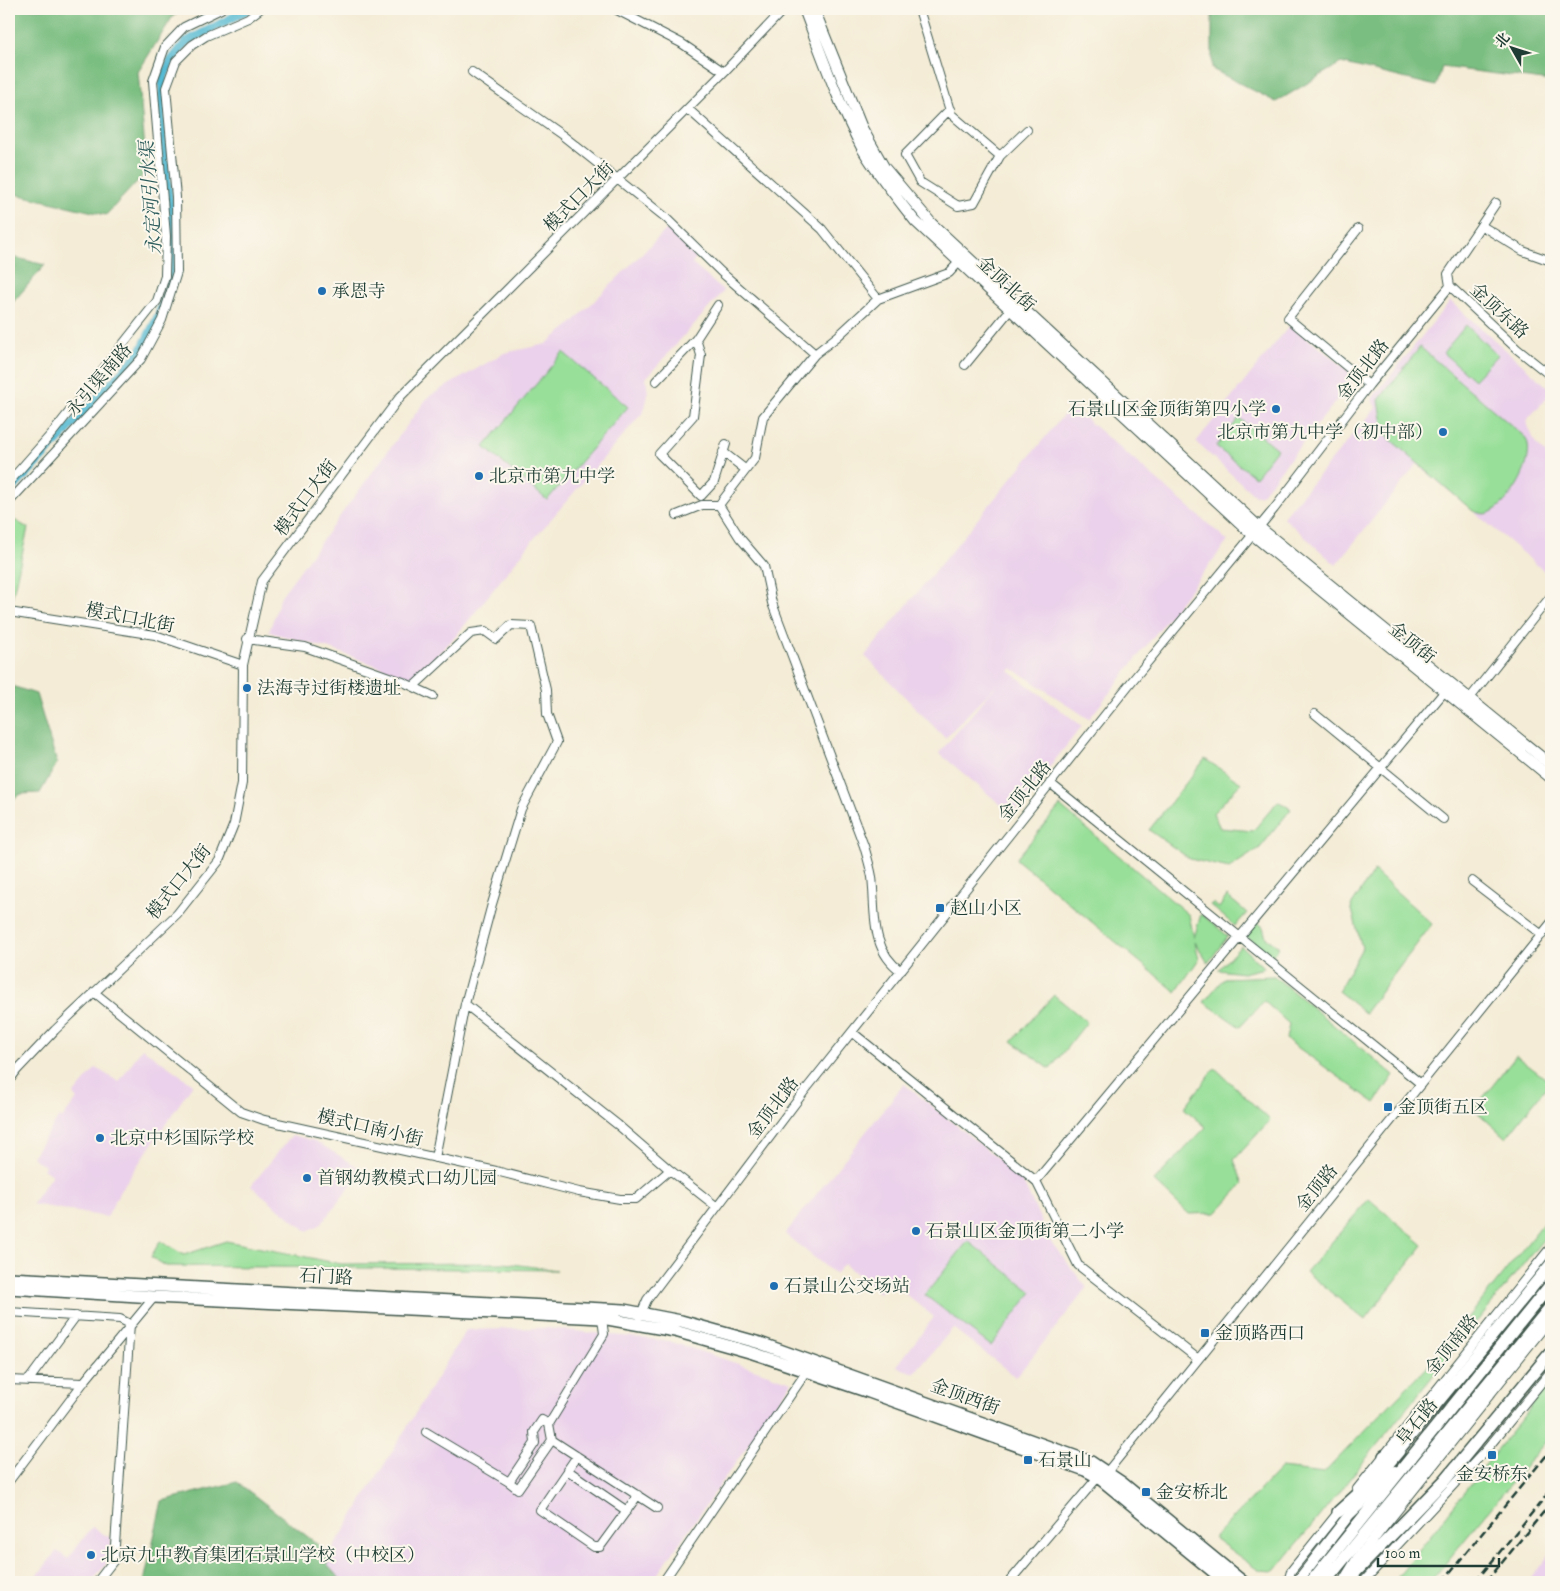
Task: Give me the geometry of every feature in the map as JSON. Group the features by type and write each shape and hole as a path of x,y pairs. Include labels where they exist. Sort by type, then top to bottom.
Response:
{"highway":[{"path":"1344,1514 1378,1476 1551,1264"},
{"name":"石门路","path":"9,1278 157,1292 602,1318 638,1324"},
{"name":"阜石路","path":"1311,1582 1551,1284"},
{"name":"石门路","path":"9,1288 466,1301 641,1312"},
{"name":"阜石路","path":"1325,1582 1551,1306"},
{"name":"金顶西街","path":"641,1312 750,1340 1091,1462 1226,1582"},
{"name":"金顶西街","path":"638,1324 675,1331 807,1371 1103,1474 1243,1582"},
{"path":"1345,1582 1445,1480 1502,1415 1551,1352"},
{"path":"1384,1456 1402,1447"}],"main road":[{"name":"金顶北街","path":"804,9 845,114 884,183 915,221 962,259 1256,531"},
{"name":"金顶北街","path":"814,9 862,128 884,167 906,196 1010,310 1256,531"},
{"name":"金顶街","path":"1256,531 1551,778"},
{"name":"金顶街","path":"1256,531 1470,698 1551,765"},
{"name":"金顶南路","path":"1306,1582 1551,1280"},
{"path":"1345,1582 1358,1558 1551,1318"},
{"path":"1297,1582 1344,1514 1401,1465"}],"street":[{"path":"9,482 54,431 157,301 165,276 166,236 153,81 165,47 184,27 221,9"},
{"name":"永引渠南路","path":"9,502 141,359 162,320 177,272 176,197 166,88 176,62 192,44 248,18 260,9"},
{"path":"615,9 681,43 724,72"},
{"name":"模式口大街","path":"9,1081 17,1070 94,992 176,914 219,861 234,824 242,783 243,665 247,639 262,581 400,397 688,109 784,9"},
{"path":"919,9 951,114 1000,156"},
{"path":"472,72 562,135 665,217 721,272 815,354"},
{"path":"688,109 822,229 878,299"},
{"path":"950,109 905,155 920,182 958,206 974,203 1000,156 1027,130"},
{"path":"1450,286 1448,274 1496,204"},
{"path":"1482,226 1523,251 1551,261"},
{"path":"1358,229 1288,318 1370,385"},
{"path":"719,505 755,458 763,417 815,354 838,336 878,299 949,273 962,259"},
{"name":"金顶东路","path":"1450,286 1517,349 1551,376"},
{"name":"金顶北路","path":"638,1324 647,1300 852,1032 1050,783 1256,531 1450,286"},
{"path":"656,381 696,339 718,305"},
{"path":"965,365 1010,310"},
{"path":"696,339 701,355 693,416 659,454 701,496 714,482 726,444"},
{"path":"723,452 746,470"},
{"path":"677,515 702,505 719,505"},
{"path":"719,505 740,538 764,566 772,603 864,846 872,877 876,936 888,960 901,971"},
{"path":"1470,698 1551,596"},
{"name":"模式口北街","path":"9,612 156,635 243,665"},
{"path":"414,686 471,633 485,631 496,639 511,624 531,626 546,690 547,714 557,742 521,810 492,904 466,1004 436,1158"},
{"path":"247,639 305,647 414,686 434,696"},
{"path":"1036,1181 1238,936 1445,691"},
{"path":"1315,714 1443,819"},
{"path":"1050,783 1421,1084"},
{"path":"1472,881 1542,935"},
{"name":"金顶路","path":"1009,1582 1103,1474 1198,1359 1551,923"},
{"name":"模式口南小街","path":"94,992 241,1112 264,1120 620,1199 636,1199 670,1170"},
{"path":"466,1004 618,1125 717,1207"},
{"path":"852,1032 1036,1181 1078,1265 1198,1359"},
{"name":"金顶南路","path":"1288,1582 1291,1571 1344,1514 1384,1456 1551,1248"},
{"path":"9,1481 83,1383 157,1292"},
{"path":"9,1321 12,1312 120,1319 130,1324"},
{"path":"28,1381 76,1316"},
{"path":"426,1432 518,1489 552,1440 549,1424 604,1334 602,1318"},
{"path":"97,1582 114,1560 130,1324"},
{"path":"663,1582 807,1371"},
{"path":"1363,1582 1486,1450 1551,1371"},
{"path":"9,1380 83,1383"},
{"path":"509,1482 535,1443 534,1432 542,1420 549,1424"},
{"path":"552,1440 657,1508"},
{"path":"577,1456 540,1510 594,1547 600,1547 638,1495"},
{"path":"567,1470 627,1510"}],"shaded area":[{"name":"北京市第九中学","path":"667,229 697,257 692,264 724,291 646,378 648,395 644,411 533,540 456,636 413,679 334,650 269,632 281,596 428,397 504,353 546,344 569,326"},
{"name":"北京市第九中学（初中部）","path":"1450,301 1551,390 1551,393 1526,421 1536,444 1551,458 1551,577 1417,464 1336,565 1283,517 1376,408 1372,399"},
{"name":"石景山区金顶街第四小学","path":"1290,325 1356,376 1261,495 1255,496 1196,442"},
{"path":"1071,406 1228,541 1089,719 1012,668 1009,671 1082,726 1012,814 939,753 1000,681 945,738 865,656"},
{"name":"北京中杉国际学校","path":"142,1048 193,1084 120,1191 107,1217 32,1204 52,1175 43,1169 45,1166 32,1157 59,1117 62,1119 77,1099 74,1094 96,1068 119,1082"},
{"name":"石景山区金顶街第二小学","path":"904,1084 1020,1176 1051,1242 1087,1288 1016,1377 953,1328 915,1373 896,1367 934,1317 890,1282 879,1293 844,1264 835,1274 785,1234"},
{"name":"首钢幼教模式口幼儿园","path":"292,1135 315,1141 363,1170 320,1225 307,1231 251,1186"},
{"path":"546,1328 669,1341 792,1382 652,1582 343,1582 327,1565 330,1554 466,1330"},
{"name":"北京九中教育集团石景山学校（中校区）","path":"92,1527 110,1538 110,1559 91,1582 32,1582 57,1551 68,1559"},
{"path":"1551,1552 1551,1582 1528,1582"}],"green space":[{"path":"9,9 188,9 173,16 138,72 147,171 106,215 11,193 9,204"},
{"path":"1212,9 1551,9 1551,81 1442,67 1436,86 1341,63 1276,102 1212,69"},
{"path":"9,256 45,265 9,307"},
{"path":"1466,325 1497,355 1474,380 1443,353"},
{"path":"1420,347 1526,438 1528,458 1520,481 1505,501 1489,513 1483,514 1473,511 1391,440 1384,430 1379,400"},
{"path":"563,352 628,407 547,500 484,447"},
{"path":"1239,418 1277,449 1255,477 1216,447"},
{"path":"9,517 28,528 11,603 9,602"},
{"path":"9,685 36,694 57,763 40,793 21,794 9,803"},
{"path":"1205,759 1241,783 1213,813 1220,828 1253,831 1278,801 1291,809 1260,848 1229,868 1190,859 1149,830"},
{"path":"1060,806 1189,915 1194,938 1201,914 1228,936 1208,963 1195,942 1199,959 1176,992 1016,859"},
{"path":"1374,871 1432,924 1365,1013 1338,991 1362,948 1351,906"},
{"path":"1227,896 1247,913 1235,926 1210,905 1213,903 1219,908"},
{"path":"1255,920 1263,927 1266,938 1279,947 1271,957 1246,936"},
{"path":"1241,946 1264,968 1243,973 1218,970"},
{"path":"1274,976 1394,1075 1375,1103 1286,1039 1289,1024 1264,1001 1240,1027 1204,1002 1224,978"},
{"path":"1054,995 1087,1022 1050,1069 1012,1041"},
{"path":"1516,1056 1550,1082 1506,1138 1474,1109"},
{"path":"1215,1068 1270,1120 1234,1160 1243,1184 1216,1213 1189,1214 1154,1181 1206,1127 1184,1108"},
{"path":"1369,1199 1423,1245 1365,1320 1306,1272"},
{"path":"1545,1221 1551,1230 1275,1571 1258,1570 1214,1538 1281,1468 1324,1473 1442,1351"},
{"path":"160,1241 184,1255 226,1241 341,1264 504,1263 557,1270 166,1266 151,1257"},
{"path":"968,1241 1032,1292 991,1346 925,1295"},
{"path":"1551,1381 1551,1435 1430,1582 1394,1582"},
{"path":"237,1482 330,1554 327,1565 343,1582 144,1582 162,1501"}],"waterway":[{"name":"永定河引水渠","path":"9,492 140,353 159,315 169,284 174,252 161,122 163,78 171,61 186,42 249,9"}],"railway":[{"path":"1442,1582 1551,1450"},
{"path":"1475,1582 1551,1490"},
{"path":"1486,1582 1551,1503"}],"place":[{"name":"承恩寺","path":"322,291"},
{"name":"石景山区金顶街第四小学","path":"1276,409"},
{"name":"北京市第九中学（初中部）","path":"1443,432"},
{"name":"北京市第九中学","path":"479,476"},
{"name":"法海寺过街楼遗址","path":"247,688"},
{"name":"赵山小区","path":"940,908"},
{"name":"金顶街五区","path":"1388,1107"},
{"name":"北京中杉国际学校","path":"100,1138"},
{"name":"首钢幼教模式口幼儿园","path":"307,1178"},
{"name":"石景山区金顶街第二小学","path":"916,1231"},
{"name":"石景山公交场站","path":"774,1286"},
{"name":"金顶路西口","path":"1205,1333"},
{"name":"金安桥东","path":"1492,1455"},
{"name":"石景山","path":"1028,1460"},
{"name":"金安桥北","path":"1146,1492"},
{"name":"北京九中教育集团石景山学校（中校区）","path":"91,1555"}]}
